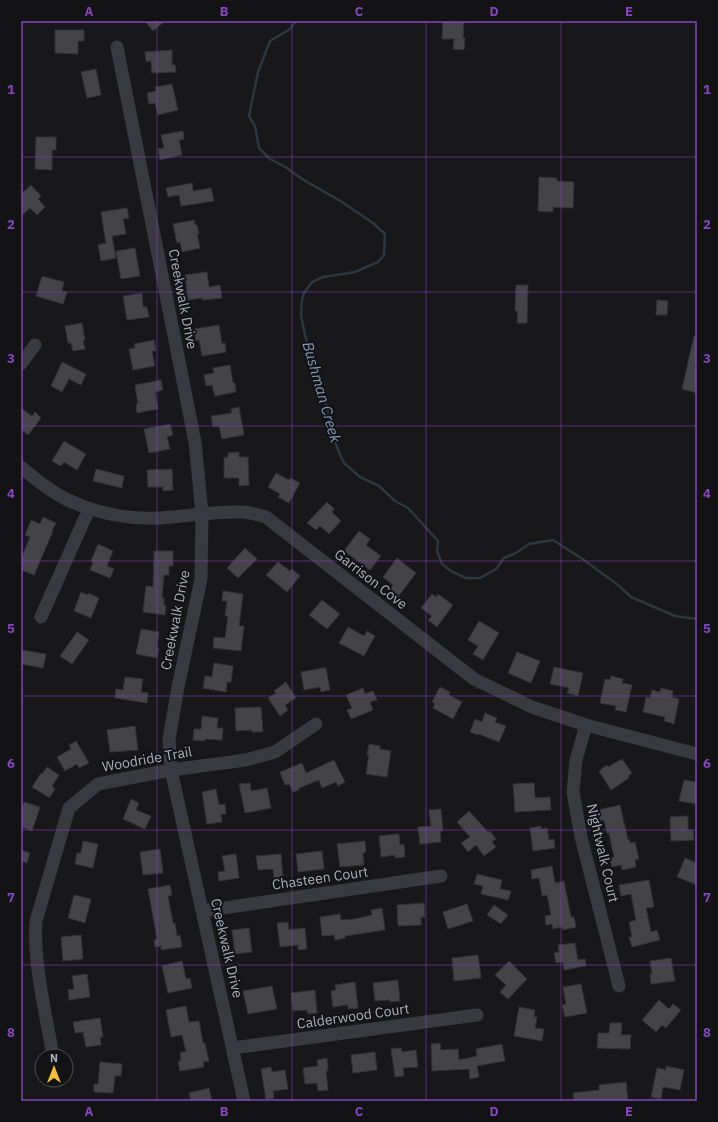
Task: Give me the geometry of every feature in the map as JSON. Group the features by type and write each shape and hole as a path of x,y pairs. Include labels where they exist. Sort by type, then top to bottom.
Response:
{"street":[{"name":"Creekwalk Drive","path":"117,47 195,442 202,514 201,579 178,687 169,739 171,770 244,1101"},
{"path":"21,364 35,345"},
{"name":"Garrison Cove","path":"21,467 39,482 67,500 89,509 127,517 170,518 202,514 243,512 266,517 474,679 532,706 586,725 697,754"},
{"path":"41,617 89,509"},
{"name":"Woodride Trail","path":"52,1048 35,934 36,921 69,808 98,784 171,770 246,760 275,752 316,724"},
{"name":"Nightwalk Court","path":"586,725 576,760 574,792 581,837 619,986"},
{"name":"Chasteen Court","path":"202,911 441,876"},
{"name":"Calderwood Court","path":"233,1048 477,1015"}],"building":[{"path":"145,21 165,21 153,31"},
{"path":"443,21 464,21 464,50 453,49 454,39 442,39"},
{"path":"55,30 84,30 84,41 78,41 78,54 55,53"},
{"path":"172,50 172,65 175,65 176,72 152,73 151,61 146,62 145,52"},
{"path":"96,69 101,95 87,98 81,72"},
{"path":"172,84 178,110 158,115 155,103 149,104 147,93 156,91 155,87"},
{"path":"183,131 184,139 179,140 182,155 160,160 158,149 164,148 161,135"},
{"path":"36,137 56,137 56,150 52,150 52,170 35,169"},
{"path":"539,177 557,178 557,181 574,182 573,208 553,207 553,212 538,211"},
{"path":"192,183 193,191 211,188 214,201 181,206 179,195 168,197 166,188"},
{"path":"31,185 41,196 38,199 45,207 37,215 30,208 21,216 21,194"},
{"path":"127,208 129,218 123,219 126,234 112,236 116,258 101,261 98,245 106,243 101,212"},
{"path":"194,220 199,234 197,234 200,248 182,252 180,242 177,243 173,224"},
{"path":"135,248 140,276 121,279 116,251"},
{"path":"207,272 209,287 220,285 222,298 188,300 185,275"},
{"path":"42,276 64,282 62,291 67,292 63,304 36,296"},
{"path":"516,285 528,285 527,323 517,323 518,311 515,311"},
{"path":"142,293 143,307 147,307 149,317 127,320 123,296"},
{"path":"657,300 668,301 667,315 656,315"},
{"path":"82,323 85,349 73,351 71,343 68,343 65,326"},
{"path":"219,325 222,344 225,343 226,352 202,356 199,340 196,341 194,329"},
{"path":"694,336 697,336 697,393 682,389"},
{"path":"154,340 156,351 152,351 155,366 133,370 129,349 135,348 134,344"},
{"path":"62,362 86,374 81,385 69,379 62,392 51,386"},
{"path":"230,365 236,392 215,396 212,385 206,386 204,375 214,373 213,368"},
{"path":"161,380 163,390 155,392 158,409 137,413 136,404 138,403 135,385"},
{"path":"239,407 244,435 222,439 219,426 213,427 211,416 232,413 231,409"},
{"path":"21,408 32,416 35,412 41,418 28,435 21,429"},
{"path":"170,424 173,435 167,437 170,449 149,453 144,429"},
{"path":"64,441 86,454 77,470 64,462 61,466 52,461"},
{"path":"239,452 239,457 248,457 249,485 239,486 239,478 224,478 224,458 228,457 228,453"},
{"path":"96,469 124,476 122,488 93,481"},
{"path":"172,469 173,490 163,491 163,487 148,487 147,470"},
{"path":"276,473 289,480 290,478 300,483 289,503 278,497 280,494 268,487"},
{"path":"327,502 334,509 332,512 341,521 329,534 320,526 316,530 307,523"},
{"path":"43,517 56,523 34,575 21,570 21,559 30,537 25,535 31,520 40,524"},
{"path":"359,531 370,539 366,545 381,556 370,570 344,551"},
{"path":"98,544 113,551 107,566 114,569 110,578 90,570 93,562 91,561"},
{"path":"245,548 257,559 238,578 227,568"},
{"path":"154,551 173,551 173,566 169,566 169,575 164,575 162,598 164,598 164,605 166,606 165,615 143,612 146,586 153,587"},
{"path":"397,558 416,573 398,597 389,590 393,585 383,577"},
{"path":"278,562 290,571 292,569 300,576 287,592 266,575"},
{"path":"223,591 243,594 239,626 244,626 241,651 213,648 214,637 225,638 228,616 225,616 227,601 222,601"},
{"path":"81,592 88,595 88,593 99,598 91,618 74,611"},
{"path":"432,594 436,597 438,594 453,605 437,627 428,620 432,616 421,608"},
{"path":"322,600 340,614 327,629 309,615"},
{"path":"479,621 499,633 483,660 473,654 478,646 468,640"},
{"path":"348,627 364,636 367,631 375,636 364,656 339,643"},
{"path":"141,629 159,632 157,648 159,648 157,658 136,654"},
{"path":"77,632 89,640 72,664 60,656"},
{"path":"21,650 46,654 43,668 21,664"},
{"path":"517,652 540,661 531,683 508,673"},
{"path":"214,663 233,666 231,682 227,682 226,692 203,688 205,676 212,677"},
{"path":"554,667 583,673 578,696 567,693 569,688 550,684"},
{"path":"326,668 330,690 321,692 320,687 304,690 301,672"},
{"path":"611,676 623,679 622,683 632,685 626,712 615,710 616,706 600,703 605,679 610,680"},
{"path":"125,677 143,679 141,692 148,693 147,703 115,698 116,689 123,690"},
{"path":"286,682 296,698 285,705 288,710 280,716 268,698 276,693 274,691"},
{"path":"440,687 450,692 449,695 462,702 453,719 433,708 435,704 432,702"},
{"path":"363,688 365,694 373,691 377,700 370,702 373,710 351,719 347,710 352,708 346,695"},
{"path":"661,688 673,691 672,697 679,699 674,724 664,721 665,717 643,712 646,697 650,698 652,690 660,692"},
{"path":"261,707 263,732 252,732 252,730 236,731 235,708"},
{"path":"485,713 497,718 495,722 506,726 499,742 470,732 475,719 482,722"},
{"path":"202,716 218,718 217,728 223,728 222,740 193,740 194,729 201,729"},
{"path":"135,726 138,750 110,752 107,730"},
{"path":"76,741 89,763 79,768 77,764 65,771 57,757 71,749 69,745"},
{"path":"369,744 380,746 380,749 391,751 387,777 366,774"},
{"path":"622,759 632,773 628,776 629,778 611,790 599,771 607,765 608,767"},
{"path":"334,760 345,782 338,786 336,782 322,788 319,780 293,792 289,784 285,785 280,772 302,763 306,773"},
{"path":"47,767 59,775 52,786 55,789 50,797 32,787"},
{"path":"684,780 697,782 697,804 679,801"},
{"path":"250,783 251,791 267,788 271,808 245,813 239,784"},
{"path":"534,783 535,798 550,797 551,810 515,812 513,784"},
{"path":"216,789 219,805 225,804 226,814 221,814 222,822 207,824 202,792"},
{"path":"131,799 139,803 136,810 151,816 145,829 123,819"},
{"path":"24,802 40,807 32,831 21,827 21,810"},
{"path":"620,805 628,840 629,839 630,843 635,842 639,859 635,860 636,867 622,870 621,865 612,867 610,858 614,857 609,833 607,833 604,820 600,821 598,810"},
{"path":"441,809 443,831 440,831 441,842 420,844 418,827 431,826 429,810"},
{"path":"469,811 488,832 490,831 496,839 492,842 496,847 484,856 476,845 468,852 461,843 470,837 457,822"},
{"path":"688,816 688,830 693,830 694,840 671,841 670,817"},
{"path":"541,826 541,829 547,828 549,840 554,839 555,848 533,851 530,828"},
{"path":"399,834 400,845 404,844 405,857 395,858 395,855 381,857 379,836"},
{"path":"83,841 98,844 93,868 75,864 77,853 81,853"},
{"path":"365,841 366,852 363,853 364,865 340,867 337,844"},
{"path":"160,849 163,873 143,875 140,852"},
{"path":"21,850 30,853 27,863 21,861"},
{"path":"322,851 324,869 298,872 296,854"},
{"path":"236,854 239,878 219,881 218,872 225,871 222,856"},
{"path":"281,854 283,877 274,878 273,869 258,870 256,856"},
{"path":"685,858 697,863 697,885 677,877"},
{"path":"552,866 555,883 564,881 571,917 574,917 576,927 563,930 562,927 553,929 552,924 546,925 545,916 551,915 547,895 542,896 539,878 532,879 531,870"},
{"path":"477,874 502,880 500,889 511,891 508,900 481,894 483,886 474,884"},
{"path":"649,880 654,907 646,908 651,932 657,930 660,940 632,947 629,937 632,937 629,922 636,920 631,894 621,896 619,885"},
{"path":"170,885 172,895 168,896 173,923 175,923 177,936 180,935 182,947 161,950 161,946 155,947 154,940 157,939 148,889"},
{"path":"74,895 91,899 85,923 68,918"},
{"path":"424,903 425,917 421,917 421,925 398,926 397,905"},
{"path":"467,904 473,921 448,929 443,912"},
{"path":"494,905 508,915 501,924 487,915"},
{"path":"382,908 385,930 345,936 345,938 335,940 334,935 322,936 320,917 340,914 341,920 355,919 372,915 371,910"},
{"path":"288,922 289,930 305,928 307,949 298,950 298,945 280,947 277,923"},
{"path":"249,928 252,952 235,954 232,930"},
{"path":"81,935 83,959 63,961 61,937"},
{"path":"575,943 578,960 585,959 586,966 564,970 563,962 556,963 554,953 559,952 558,945"},
{"path":"478,955 481,978 454,981 452,958"},
{"path":"671,958 675,981 651,984 650,974 652,974 650,961"},
{"path":"182,961 186,979 190,978 192,988 168,993 162,966"},
{"path":"509,961 527,979 508,999 500,992 506,985 495,975"},
{"path":"87,974 90,997 69,1000 68,990 74,989 72,976"},
{"path":"398,980 400,1001 375,1001 373,983"},
{"path":"355,982 358,1008 348,1009 348,1005 333,1007 331,991 336,990 335,985"},
{"path":"581,984 587,1013 565,1017 562,1005 566,1004 563,987"},
{"path":"272,986 277,1009 248,1014 243,991"},
{"path":"315,990 317,1013 308,1014 307,1010 293,1011 291,993"},
{"path":"659,1000 669,1009 673,1004 681,1010 666,1028 662,1025 656,1032 642,1020"},
{"path":"186,1006 189,1022 199,1021 203,1043 205,1043 209,1061 203,1062 204,1067 180,1071 178,1061 181,1061 180,1053 186,1051 182,1035 171,1037 166,1010"},
{"path":"519,1007 535,1010 534,1017 537,1017 535,1028 544,1029 542,1041 514,1036"},
{"path":"100,1018 103,1037 100,1037 101,1045 86,1047 83,1032 75,1033 73,1022"},
{"path":"610,1023 622,1023 621,1035 631,1035 630,1049 597,1048 598,1033 609,1033"},
{"path":"440,1043 441,1050 458,1049 459,1060 477,1056 476,1049 502,1044 505,1061 477,1066 479,1077 470,1079 469,1069 432,1071 431,1044"},
{"path":"401,1048 402,1052 416,1050 418,1067 403,1068 404,1076 395,1077 391,1049"},
{"path":"375,1052 377,1070 353,1073 351,1055"},
{"path":"327,1058 328,1071 326,1071 328,1090 318,1091 317,1083 305,1084 303,1068 318,1066 317,1060"},
{"path":"100,1062 122,1064 121,1076 115,1076 113,1093 94,1092 94,1084 98,1084"},
{"path":"666,1066 684,1070 680,1090 663,1087 661,1099 651,1097 657,1068 666,1070"},
{"path":"271,1067 272,1072 285,1070 288,1089 273,1091 274,1098 266,1100 261,1069"},
{"path":"626,1082 628,1101 574,1101 573,1093 599,1090 599,1085"},
{"path":"209,1088 212,1101 191,1101 189,1093"}],"waterway":[{"name":"Bushman Creek","path":"296,21 290,29 270,41 258,72 249,116 255,126 259,148 270,159 342,202 373,223 385,234 384,255 378,262 355,272 323,277 312,282 304,293 302,300 301,316 306,339 317,370 333,436 344,463 360,477 379,486 395,501 408,508 438,541 437,551 442,564 451,571 466,578 480,578 496,569 504,558 516,553 529,544 553,540 584,560 618,585 631,597 675,616 697,619"}]}
